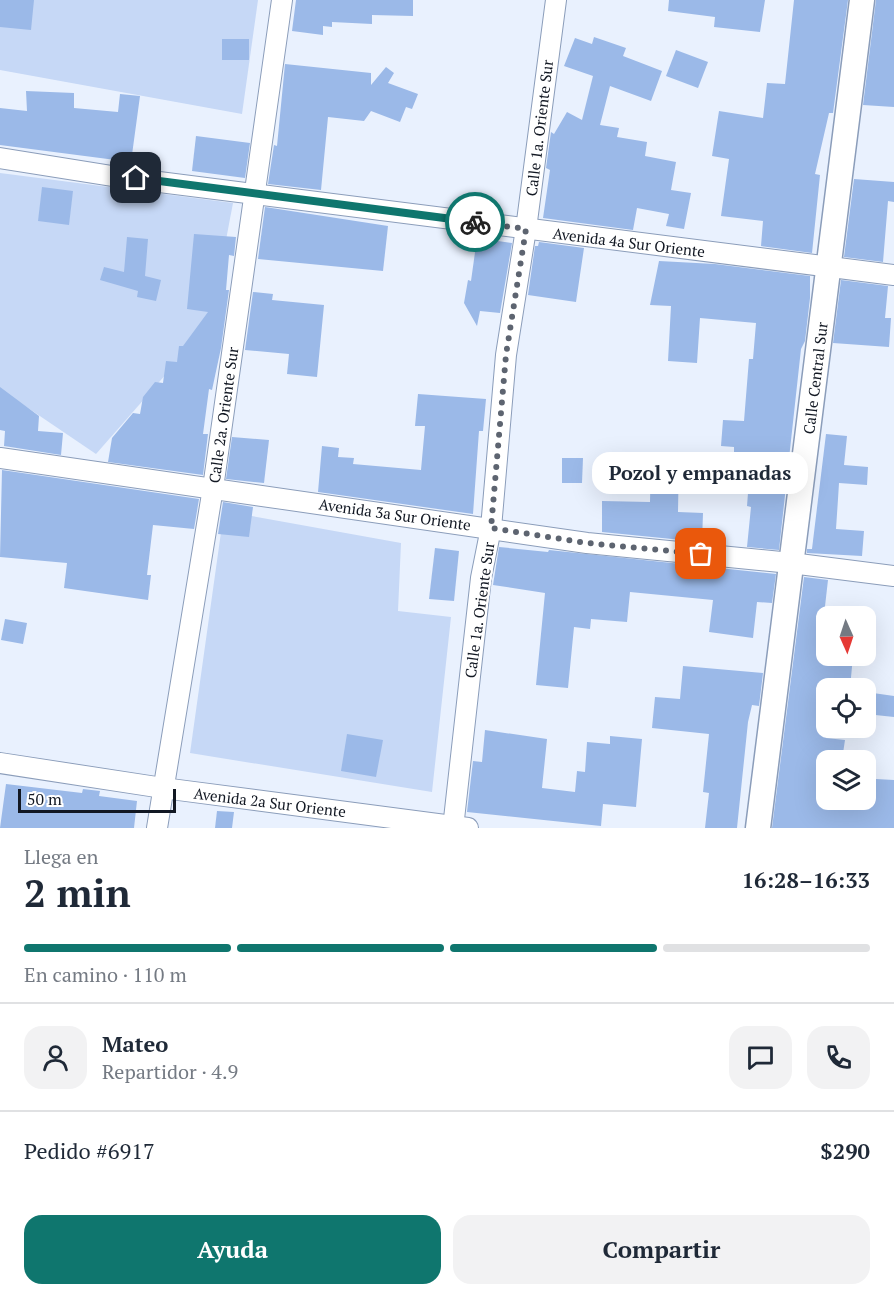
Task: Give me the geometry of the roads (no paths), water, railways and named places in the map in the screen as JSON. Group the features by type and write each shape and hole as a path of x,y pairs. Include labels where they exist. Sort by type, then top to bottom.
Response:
{"street":[{"name":"Calle 2a. Oriente Sur","path":"157,828 213,488 282,0"},
{"name":"Calle 1a. Oriente Sur","path":"458,827 477,609 491,528 506,355 526,229 556,0"},
{"name":"Calle Central Sur","path":"758,828 862,0"},
{"name":"Avenida 4a Sur Oriente","path":"0,158 112,176 254,192 894,275"},
{"name":"Avenida 3a Sur Oriente","path":"0,458 587,543 791,563 894,576"},
{"name":"Avenida 2a Sur Oriente","path":"0,763 163,788 458,827"}],"place":[{"name":"Pozol y empanadas","path":"701,554"}]}
